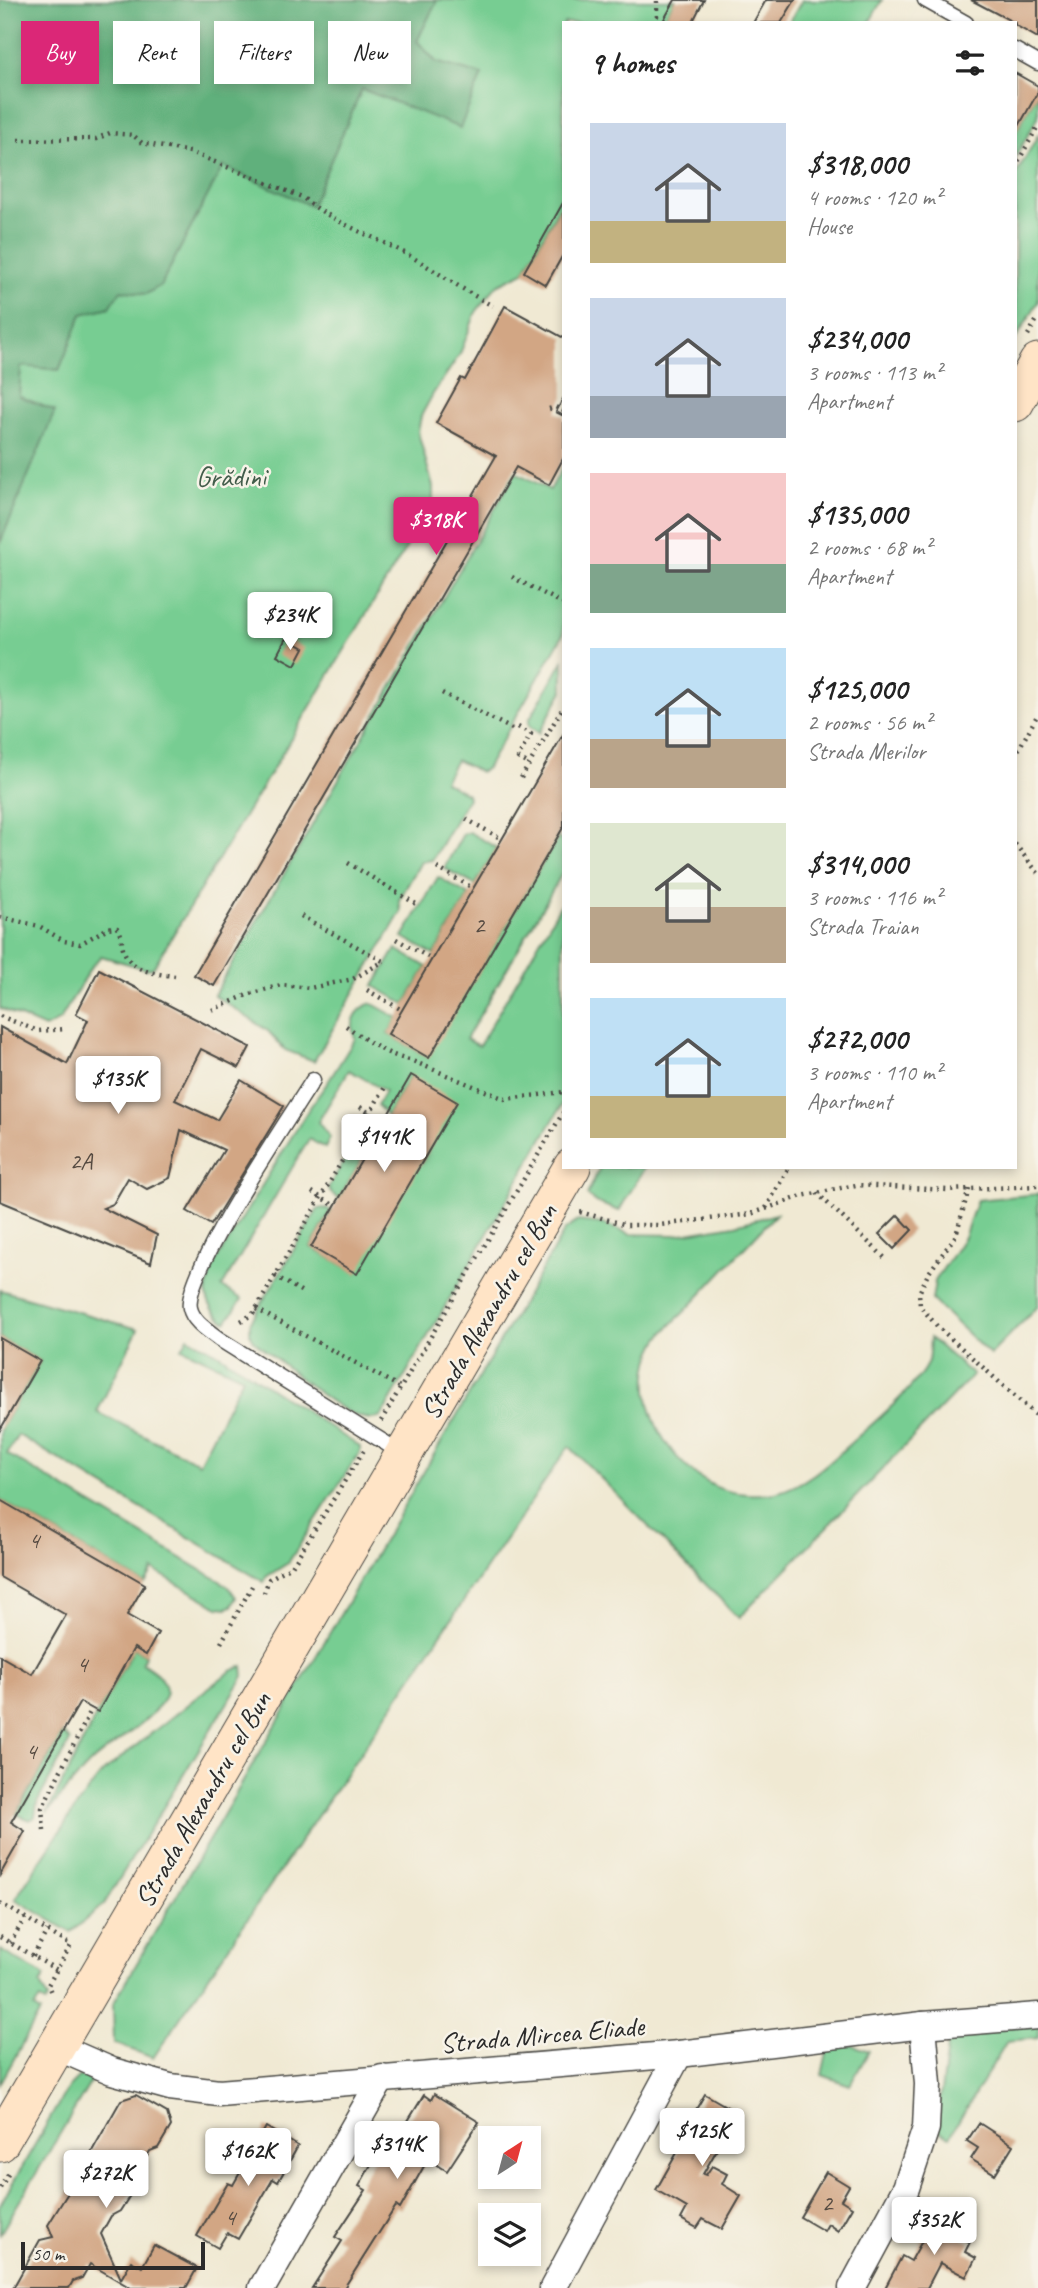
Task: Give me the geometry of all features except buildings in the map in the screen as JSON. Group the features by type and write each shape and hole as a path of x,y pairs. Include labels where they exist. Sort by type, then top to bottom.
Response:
{"main road":[{"path":"1017,399 1038,362"},
{"name":"Strada Alexandru cel Bun","path":"0,2143 571,1169"}],"street":[{"name":"Strada Mircea Eliade","path":"57,2046 124,2074 170,2087 219,2093 678,2054 923,2025 1038,2016"},
{"path":"852,2288 906,2188 926,2128 928,2084 923,2025"},
{"path":"553,2288 678,2054"},
{"path":"262,2288 382,2078"}],"lane":[{"path":"925,0 962,21"},
{"path":"1017,51 1038,62"},
{"path":"313,1080 218,1234 195,1278 190,1294 190,1309 196,1321 219,1339 404,1455"}],"path":[{"path":"654,21 657,16 657,0"},
{"path":"1017,163 1038,126"},
{"path":"18,140 96,139 110,133 133,135 142,143 190,152 302,197 316,209 411,256 466,292 493,306"},
{"path":"549,409 555,407 562,410"},
{"path":"512,577 562,603"},
{"path":"442,693 531,734 518,758 529,764"},
{"path":"521,778 562,709"},
{"path":"1017,752 1038,714"},
{"path":"466,819 502,839"},
{"path":"1017,847 1038,873"},
{"path":"348,863 416,904"},
{"path":"437,868 473,888"},
{"path":"212,1010 247,995 281,985 310,988 354,979 383,961 301,916"},
{"path":"0,917 39,926 64,941 80,944 108,928 116,927 121,931 126,957 131,962 148,973 175,976"},
{"path":"396,939 432,959"},
{"path":"367,990 402,1010"},
{"path":"0,1016 38,1031 66,1029"},
{"path":"346,1026 394,1057 410,1059 505,1099 562,1092"},
{"path":"241,1321 253,1314 385,1087"},
{"path":"360,1107 384,1122"},
{"path":"264,1593 269,1579 292,1566 373,1436 562,1114"},
{"path":"766,1208 788,1169"},
{"path":"548,1209 586,1213 627,1225 660,1225 751,1214 816,1193 856,1185 948,1191 1038,1186"},
{"path":"969,1189 956,1235 919,1293 920,1306 937,1326 1038,1417"},
{"path":"312,1192 335,1206"},
{"path":"816,1193 886,1259"},
{"path":"275,1276 304,1293"},
{"path":"256,1309 400,1387"},
{"path":"222,1643 252,1586"},
{"path":"44,1830 42,1808 92,1709"},
{"path":"0,1903 71,1945 48,1985 52,1996"},
{"path":"10,1943 25,1918"},
{"path":"33,1956 47,1931"},
{"path":"0,1937 57,1970"}],"green space":[{"path":"0,0 437,0 417,41 436,62 482,75 460,128 362,89 311,206 223,166 161,285 146,294 121,290 110,307 82,314 59,370 21,366 19,396 55,411 0,543"},
{"name":"Grădini","path":"437,0 675,0 663,21 562,21 562,203 524,272 497,285 476,312 460,354 421,416 418,432 433,487 433,502 153,968 146,969 101,956 91,967 60,1020 45,1028 0,1008 0,543 54,411 18,396 21,365 59,370 82,314 110,307 120,290 146,294 161,285 223,165 311,205 362,89 376,84 411,84 411,71 436,62 417,41"},
{"path":"802,0 882,0 870,21 790,21"},
{"path":"1038,92 1038,117 1017,154 1017,129"},
{"path":"1038,135 1038,302 1017,337 1017,172"},
{"path":"562,468 562,637 486,769 480,772 456,760 444,781 467,794 468,798 432,860 421,862 399,900 401,912 314,1061 285,1050 268,1031 214,995 516,472 550,490"},
{"path":"562,663 562,693 539,733 529,726 529,720"},
{"path":"469,832 497,848 475,885 444,868 463,834"},
{"path":"558,837 562,842 562,874 466,1039 479,1046 562,903 562,1105 381,1417 370,1419 349,1412 321,1394 254,1341 250,1333 250,1323 318,1209 331,1211 311,1247 357,1273 411,1075 387,1116 377,1105 385,1091 349,1070 318,1122 330,1138 325,1148 309,1139 222,1287 242,1299 226,1322 208,1301 207,1287 216,1261 308,1110 355,1039 353,1022 357,1013 371,1003 398,1018 388,1034 428,1057"},
{"path":"438,877 469,895 434,955 403,937"},
{"path":"396,949 427,967 405,1004 374,986"},
{"path":"366,1124 380,1128 339,1199 328,1188"},
{"path":"599,1169 644,1169 619,1211 598,1203 587,1195"},
{"path":"1038,1194 1038,1306 990,1355 932,1300 935,1281 964,1237 977,1200"},
{"path":"776,1214 664,1333 649,1362 649,1404 656,1424 679,1459 695,1474 719,1488 743,1493 775,1493 801,1483 836,1456 909,1389 927,1364 930,1338 973,1375 739,1618 569,1446 153,2058 114,2043 113,2004 565,1230 578,1221 603,1224 630,1234 675,1235 735,1225"},
{"path":"0,1290 138,1329 97,1412 199,1463 243,1377 182,1348 188,1337 216,1352 360,1447 360,1452 288,1563 266,1577 264,1582 18,1435 7,1454 228,1586 236,1597 232,1606 218,1607 153,1570 145,1584 0,1500 0,1430 40,1361 0,1338"},
{"path":"112,1636 146,1655 142,1663 163,1681 166,1690 164,1699 136,1728 88,1766 47,1813 131,1654"},
{"path":"243,1666 244,1676 104,1904 71,1932 15,1899 102,1773 203,1692 231,1671"},
{"path":"63,1733 70,1741 37,1803 35,1817 30,1820 16,1814"},
{"path":"0,1950 45,1976 40,1984 48,1999 45,2003 40,2000 34,2008 40,2012 0,2084"},
{"path":"1038,2024 1038,2038 1007,2041 950,2136 936,2130 948,2039 961,2032"},
{"path":"853,2045 869,2051 850,2085 822,2075 828,2048"},
{"path":"79,2077 92,2080 0,2234 0,2205 67,2089"}]}
